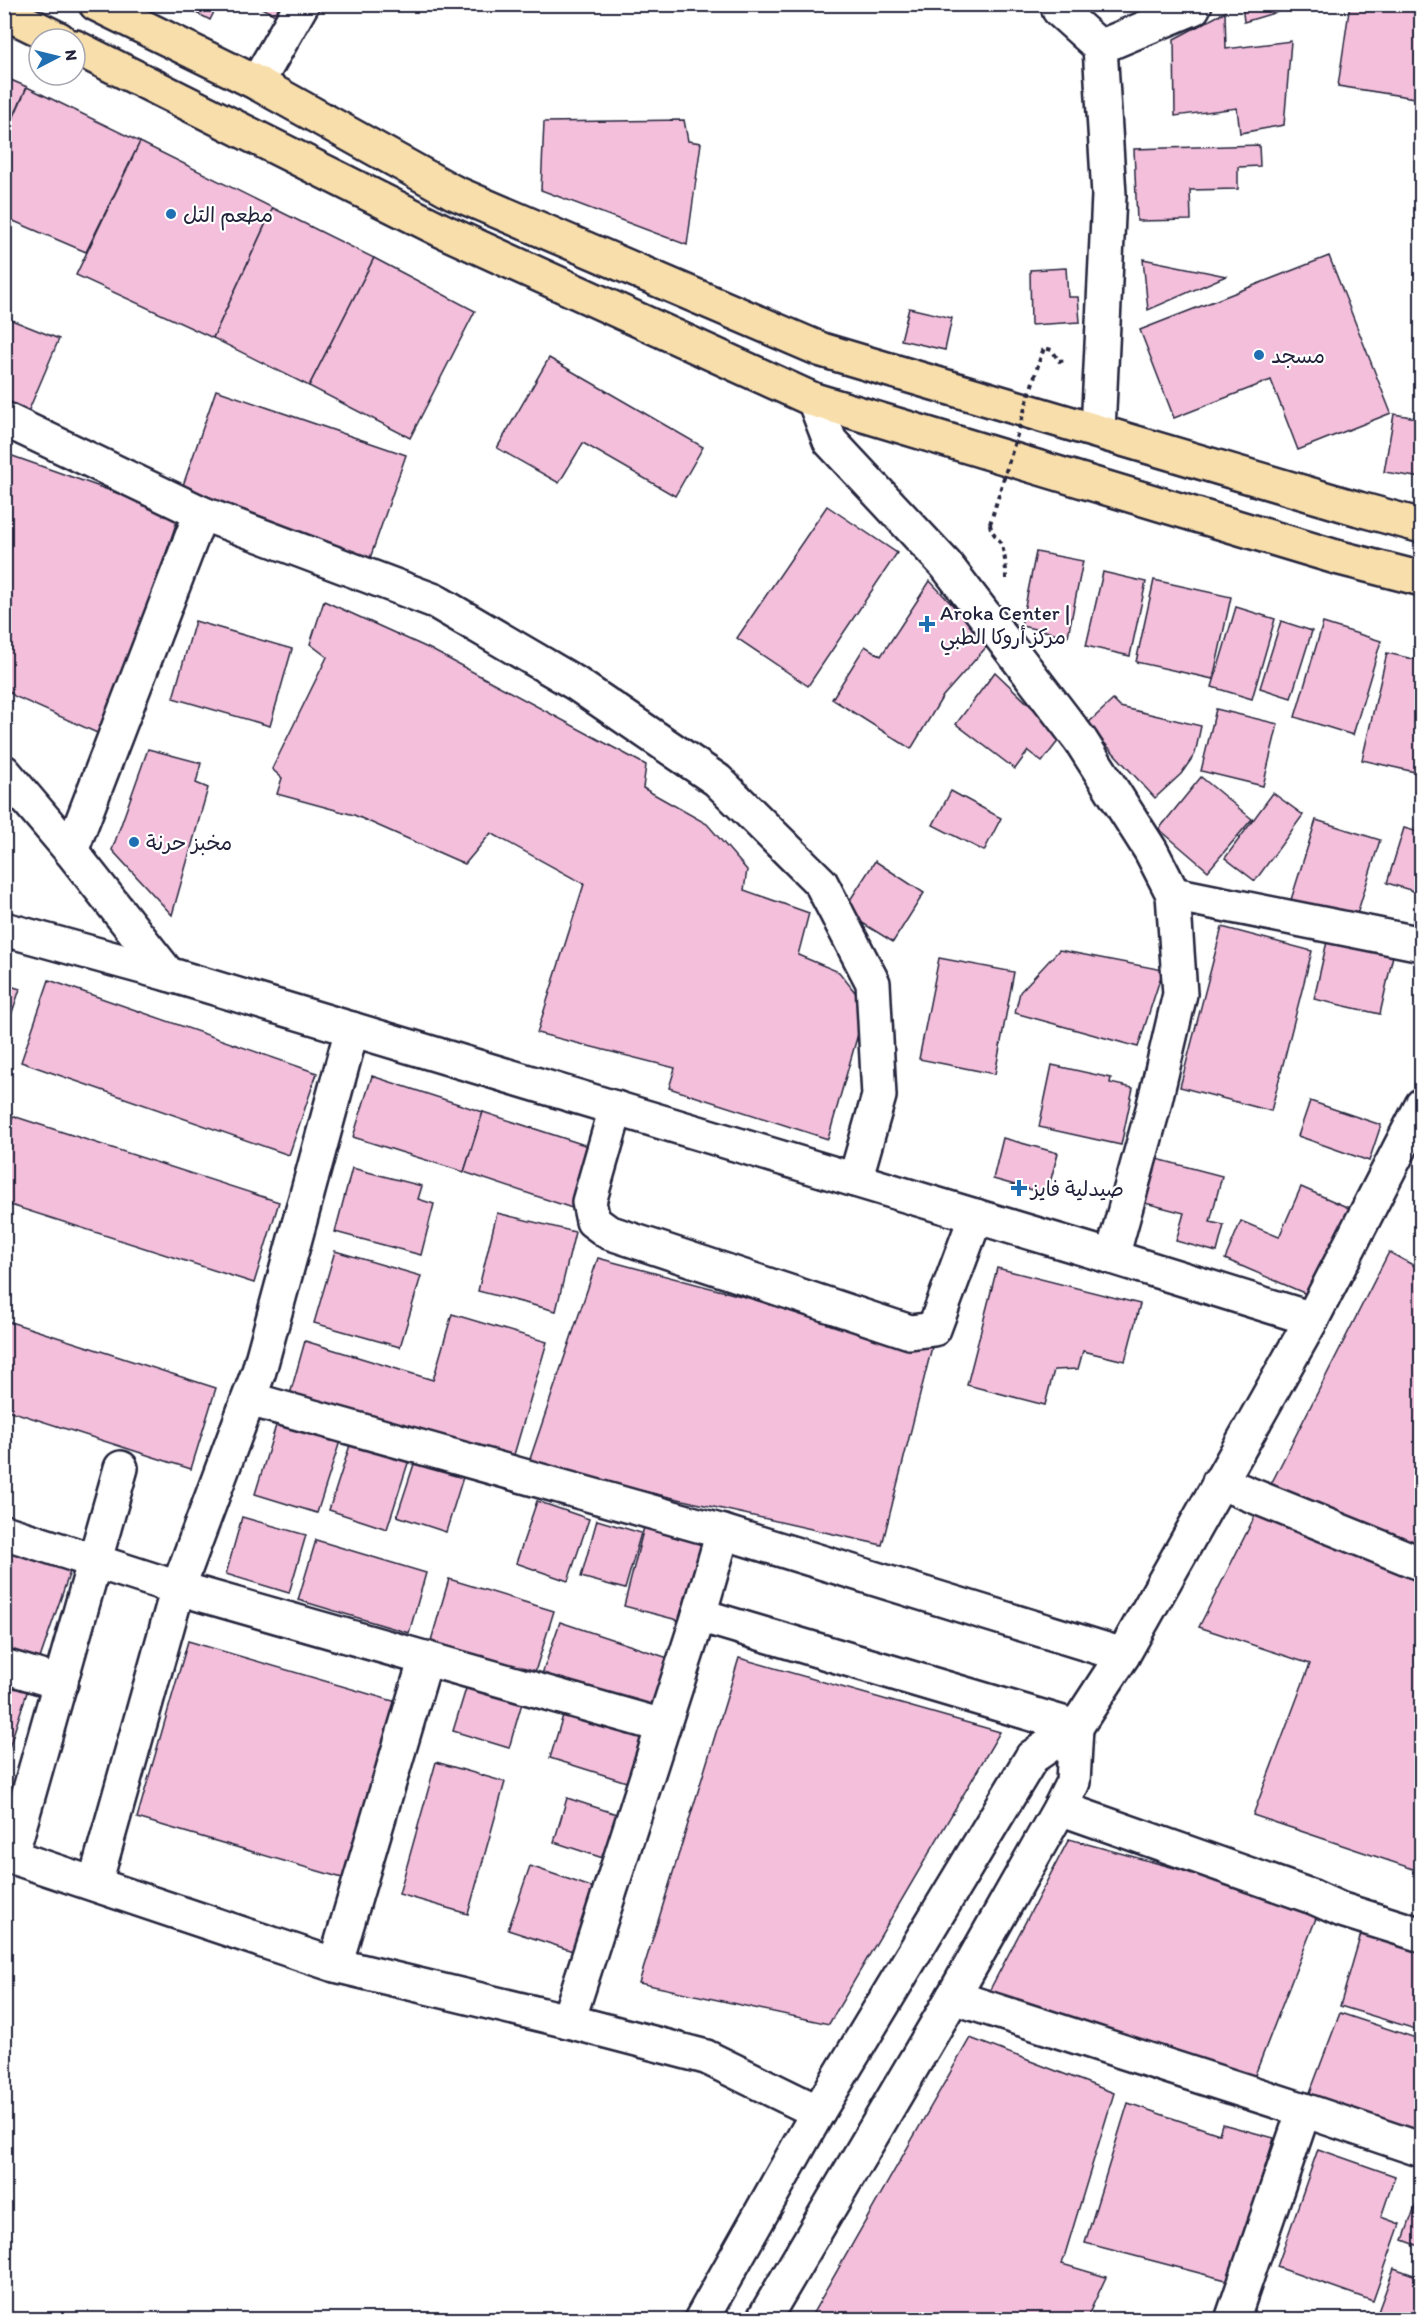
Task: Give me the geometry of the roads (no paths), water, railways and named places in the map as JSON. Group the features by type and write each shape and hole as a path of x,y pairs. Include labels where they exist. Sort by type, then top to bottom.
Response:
{"main road":[{"path":"96,4 257,83 453,192 822,350 1422,526"},
{"path":"4,12 35,27"},
{"path":"87,53 441,230 814,400 1336,557 1422,579"}],"street":[{"path":"257,83 302,4"},
{"path":"1100,47 1193,8 1195,4"},
{"path":"1053,6 1100,47 1109,195 1098,431"},
{"path":"814,400 830,441 946,565 1081,741 1151,851 1173,894 1180,994 1153,1109 1112,1257"},
{"path":"4,419 201,513 435,601 574,683 717,780 821,884 873,983 879,1096 855,1180"},
{"path":"71,850 201,513"},
{"path":"4,772 71,850 168,974"},
{"path":"1173,894 1422,944"},
{"path":"4,929 168,974 1312,1319"},
{"path":"95,1883 178,1588 259,1371 352,1029"},
{"path":"701,2319 818,2112 1032,1757 1076,1727 1123,1655 1312,1319 1422,1105"},
{"path":"616,1108 589,1202 593,1221 608,1232 910,1332 933,1329 976,1216"},
{"path":"249,1399 723,1532 1123,1655"},
{"path":"121,1468 8,1855 335,1965 706,2057 818,2112"},
{"path":"1219,1482 1422,1564"},
{"path":"4,1532 178,1588 663,1726"},
{"path":"568,2021 699,1615 723,1532"},
{"path":"699,1615 1076,1727"},
{"path":"335,1965 426,1658"},
{"path":"4,1666 60,1683"},
{"path":"763,2319 953,1997 1060,1808 1073,1782 1076,1727"},
{"path":"1060,1808 1313,1897 1342,1910 1422,1935"},
{"path":"953,1997 1422,2150"},
{"path":"1232,2319 1304,2110"}],"place":[{"name":"مطعم التل","path":"171,214"},
{"name":"مسجد","path":"1259,355"},
{"name":"Aroka Center | مركز أروكا الطبي","path":"927,624"},
{"name":"مخبز حرنة","path":"134,842"},
{"name":"صيدلية فايز","path":"1019,1188"}]}
